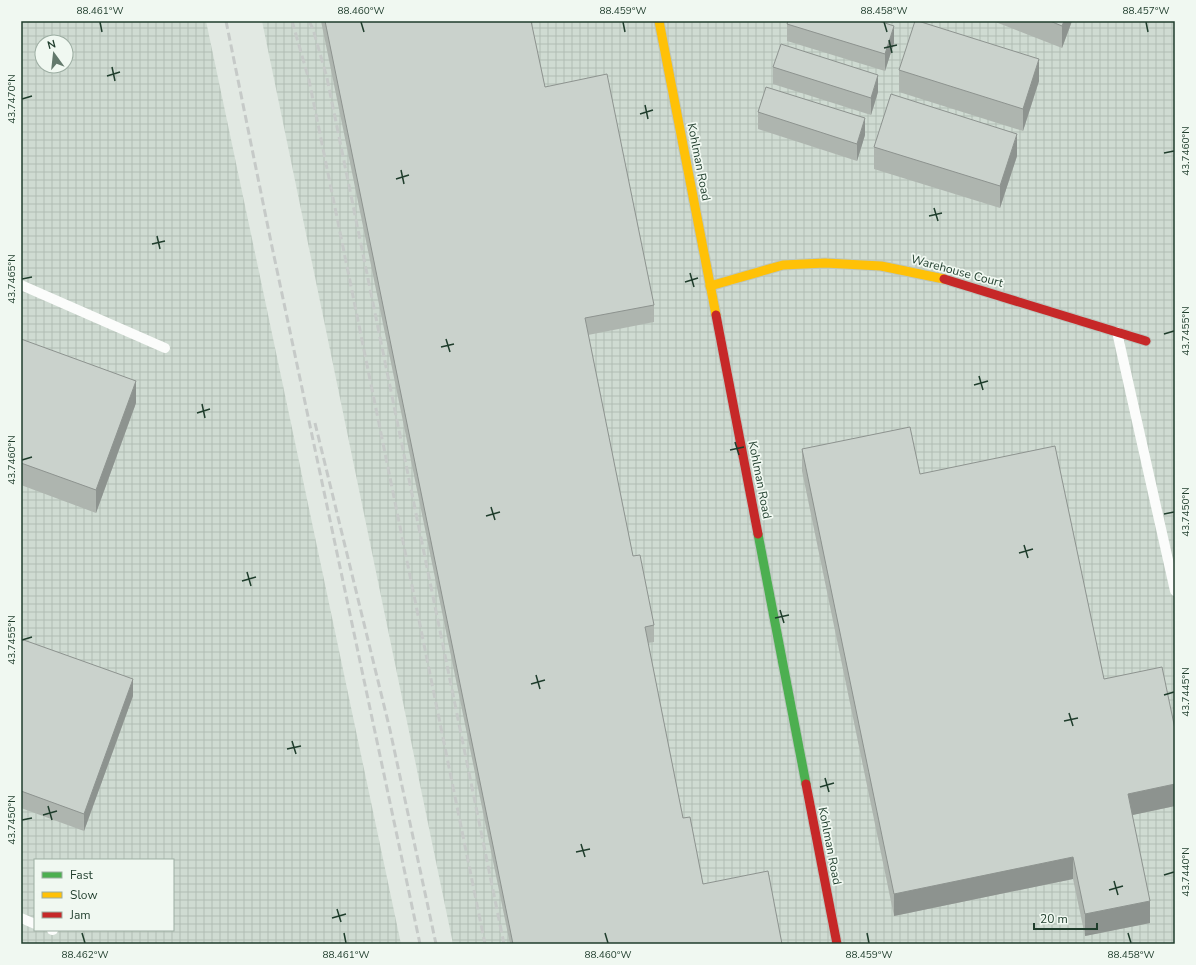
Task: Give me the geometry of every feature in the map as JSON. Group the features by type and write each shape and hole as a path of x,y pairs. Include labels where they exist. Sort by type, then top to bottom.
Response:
{"street":[{"name":"Kohlman Road","path":"659,21 838,944"},
{"name":"Warehouse Court","path":"710,286 783,265 825,263 881,266 935,276 961,283 1146,341"}],"lane":[{"path":"21,285 166,348"},
{"path":"1117,332 1175,591"},
{"path":"21,918 34,924"}],"shaded area":[{"path":"21,21 206,21 401,944 21,944"},
{"path":"262,21 1175,21 1175,944 453,944"}],"building":[{"path":"325,21 531,21 545,87 607,74 654,305 585,318 633,556 640,555 654,625 645,627 683,818 690,817 703,884 768,871 782,944 513,944"},
{"path":"788,21 879,21 894,26 885,54 787,24"},
{"path":"915,21 1039,59 1023,109 899,70"},
{"path":"1050,21 1064,21 1062,26"},
{"path":"781,44 878,75 871,98 773,67"},
{"path":"766,87 865,118 857,144 758,112"},
{"path":"891,94 1017,134 1000,186 874,147"},
{"path":"21,339 136,381 96,490 21,463"},
{"path":"910,427 920,474 1055,446 1104,679 1162,667 1175,729 1175,784 1128,794 1150,901 1085,914 1073,857 894,894 802,449"},
{"path":"21,639 133,679 84,814 21,791"}],"railway":[{"path":"226,21 271,242 420,944"},
{"path":"292,21 309,80 485,944"},
{"path":"309,21 313,29 327,78 504,944"},
{"path":"315,423 390,730 436,944"}],"traffic: fast":[{"path":"758,534 806,784"}],"traffic: slow":[{"path":"659,21 716,315"},
{"path":"710,286 783,265 825,263 881,266 944,279"}],"traffic: jam":[{"path":"944,279 1146,341"},
{"path":"716,315 758,534"},
{"path":"806,784 837,944"}]}
